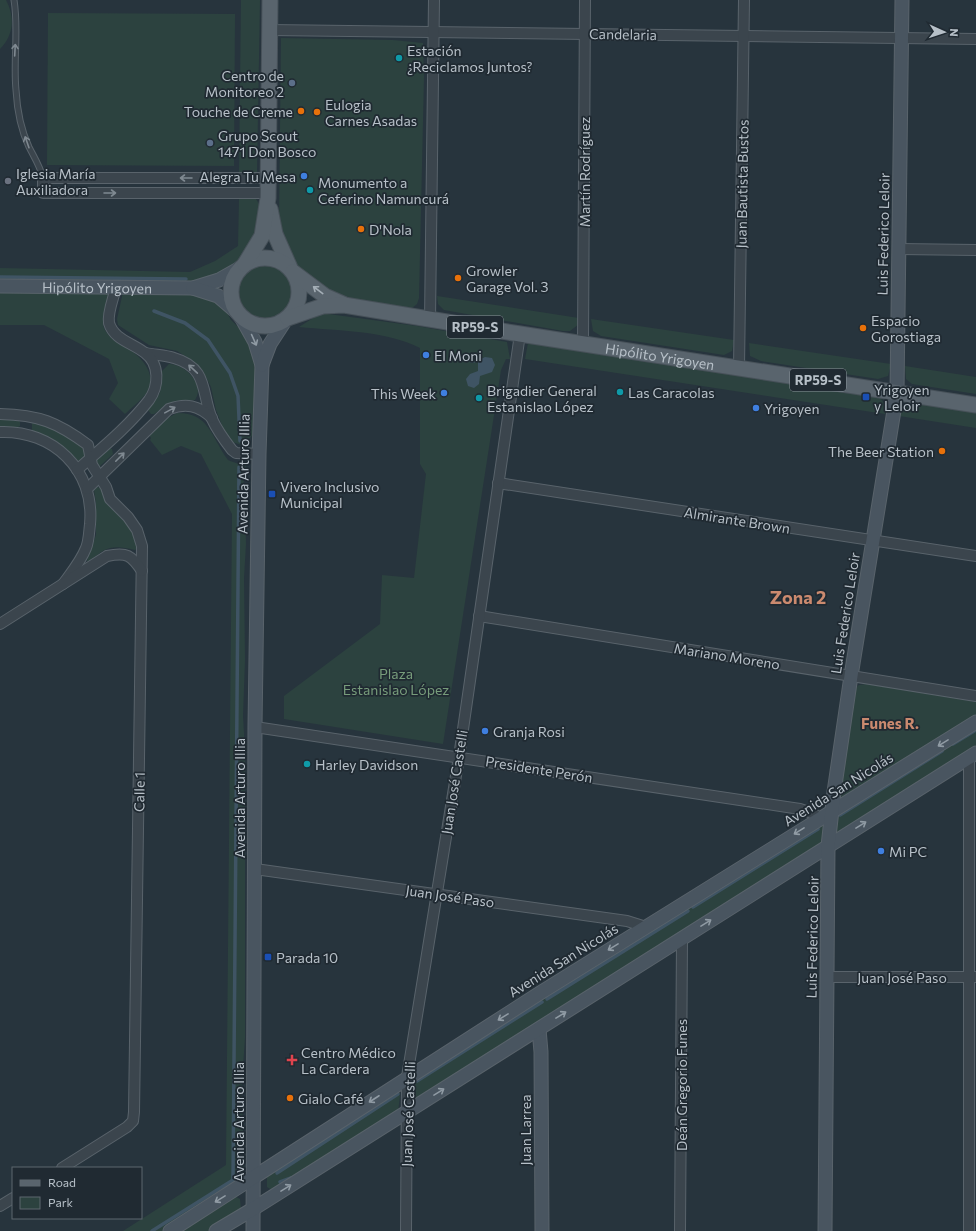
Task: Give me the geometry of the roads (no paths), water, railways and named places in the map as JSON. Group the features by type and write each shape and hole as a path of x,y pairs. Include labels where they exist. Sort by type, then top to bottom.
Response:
{"main road":[{"path":"240,315 232,303 231,290 234,278 262,236 268,190 270,0"},
{"path":"268,190 276,234 299,284 300,296 296,308 286,320"},
{"path":"243,266 256,259 268,258 280,261 292,270"},
{"name":"Hipólito Yrigoyen","path":"292,270 325,296 344,305"},
{"name":"Hipólito Yrigoyen","path":"286,320 323,306 344,305 430,320 976,405"},
{"name":"RP59-S","path":"240,315 251,324 262,327 274,326 286,320"}],"street":[{"path":"430,320 434,0"},
{"name":"Martín Rodríguez","path":"583,344 585,0"},
{"name":"Juan Bautista Bustos","path":"739,368 744,0"},
{"name":"Luis Federico Leloir","path":"824,1231 828,846 852,676 897,392 902,0"},
{"name":"Candelaria","path":"269,30 976,39"},
{"path":"43,178 268,190 43,193 43,178"},
{"path":"899,249 976,250"},
{"name":"Hipólito Yrigoyen","path":"193,288 219,280 243,266"},
{"name":"Hipólito Yrigoyen","path":"0,286 193,288 218,296 240,315"},
{"path":"77,470 125,426 150,399 156,385 156,373 151,359 146,354 117,336 112,330 109,321 116,287"},
{"name":"Avenida Arturo Illia","path":"240,315 255,342 262,365 259,454 255,727 253,1231"},
{"name":"Avenida Arturo Illia","path":"262,365 270,344 286,320"},
{"name":"Juan José Castelli","path":"406,1231 407,1077 458,757 520,334"},
{"path":"146,354 174,358 186,363 196,370 205,388 212,418 232,450 236,453 259,454"},
{"path":"156,373 159,365 166,360 174,358"},
{"path":"190,406 202,397 205,388"},
{"path":"87,489 153,423 169,410 180,406 190,406 198,408 212,418"},
{"path":"142,407 143,419 148,423 153,423"},
{"name":"Calle 1","path":"0,414 40,418 68,431 88,445 92,465 100,477 110,499 128,517 137,530 142,546 133,1121 127,1127 64,1167"},
{"path":"25,433 26,416"},
{"path":"0,432 25,433 55,448 67,457 77,470 87,489 90,517 86,548 63,584"},
{"name":"Almirante Brown","path":"498,483 976,556"},
{"path":"0,624 107,556 127,554 134,559 142,571"},
{"name":"Mariano Moreno","path":"479,616 976,696"},
{"name":"Avenida San Nicolás","path":"170,1231 407,1077 976,722"},
{"name":"Presidente Perón","path":"255,727 800,809 812,813 820,818"},
{"path":"216,1231 406,1113 972,755"},
{"path":"969,1231 973,977 972,755"},
{"name":"Juan José Paso","path":"255,869 627,921 646,927"},
{"name":"Deán Gregorio Funes","path":"680,1231 682,938"},
{"name":"Juan José Paso","path":"827,977 973,977"},
{"name":"Juan Larrea","path":"539,1029 541,1052 542,1231"},
{"path":"0,1206 12,1199"}],"lane":[{"path":"14,0 17,15 16,89 21,121 28,146 38,164 43,178"}],"water":[{"path":"474,353 479,360 485,357 492,358 495,365 492,372 480,376 479,384 474,388 468,386 466,379 470,374 478,371 478,362 471,363 468,359 469,354"}],"waterway":[{"path":"0,277 186,279"},
{"path":"154,311 185,323 208,340 230,373 238,396 240,441"},
{"path":"152,1231 233,1180 239,467"},
{"path":"953,744 976,730"},
{"path":"840,815 942,751"},
{"path":"693,907 818,829"},
{"path":"547,999 688,911"},
{"path":"417,1081 542,1002"},
{"path":"277,1173 398,1094"},
{"path":"280,1182 291,1178"}],"place":[{"name":"Estación ¿Reciclamos Juntos?","path":"399,58"},
{"name":"Centro de Monitoreo 2","path":"292,83"},
{"name":"Touche de Creme","path":"301,111"},
{"name":"Eulogia Carnes Asadas","path":"317,112"},
{"name":"Grupo Scout 1471 Don Bosco","path":"210,143"},
{"name":"Alegra Tu Mesa","path":"304,176"},
{"name":"Iglesia María Auxiliadora","path":"8,181"},
{"name":"Monumento a Ceferino Namuncurá","path":"310,190"},
{"name":"D'Nola","path":"361,229"},
{"name":"Growler Garage Vol. 3","path":"458,278"},
{"name":"Espacio Gorostiaga","path":"863,328"},
{"name":"El Moni","path":"426,355"},
{"name":"Las Caracolas","path":"620,392"},
{"name":"This Week","path":"444,393"},
{"name":"Yrigoyen y Leloir","path":"866,397"},
{"name":"Brigadier General Estanislao López","path":"479,398"},
{"name":"Yrigoyen","path":"756,408"},
{"name":"The Beer Station","path":"942,451"},
{"name":"Vivero Inclusivo Municipal","path":"272,494"},
{"name":"Granja Rosi","path":"485,731"},
{"name":"Harley Davidson","path":"307,764"},
{"name":"Mi PC","path":"881,851"},
{"name":"Parada 10","path":"268,957"},
{"name":"Centro Médico La Cardera","path":"292,1060"},
{"name":"Gialo Café","path":"290,1098"}],"district":[{"name":"Zona 2","path":"798,597"},
{"name":"Funes R.","path":"890,723"}],"park label":[{"name":"Plaza Estanislao López","path":"396,682"}]}
